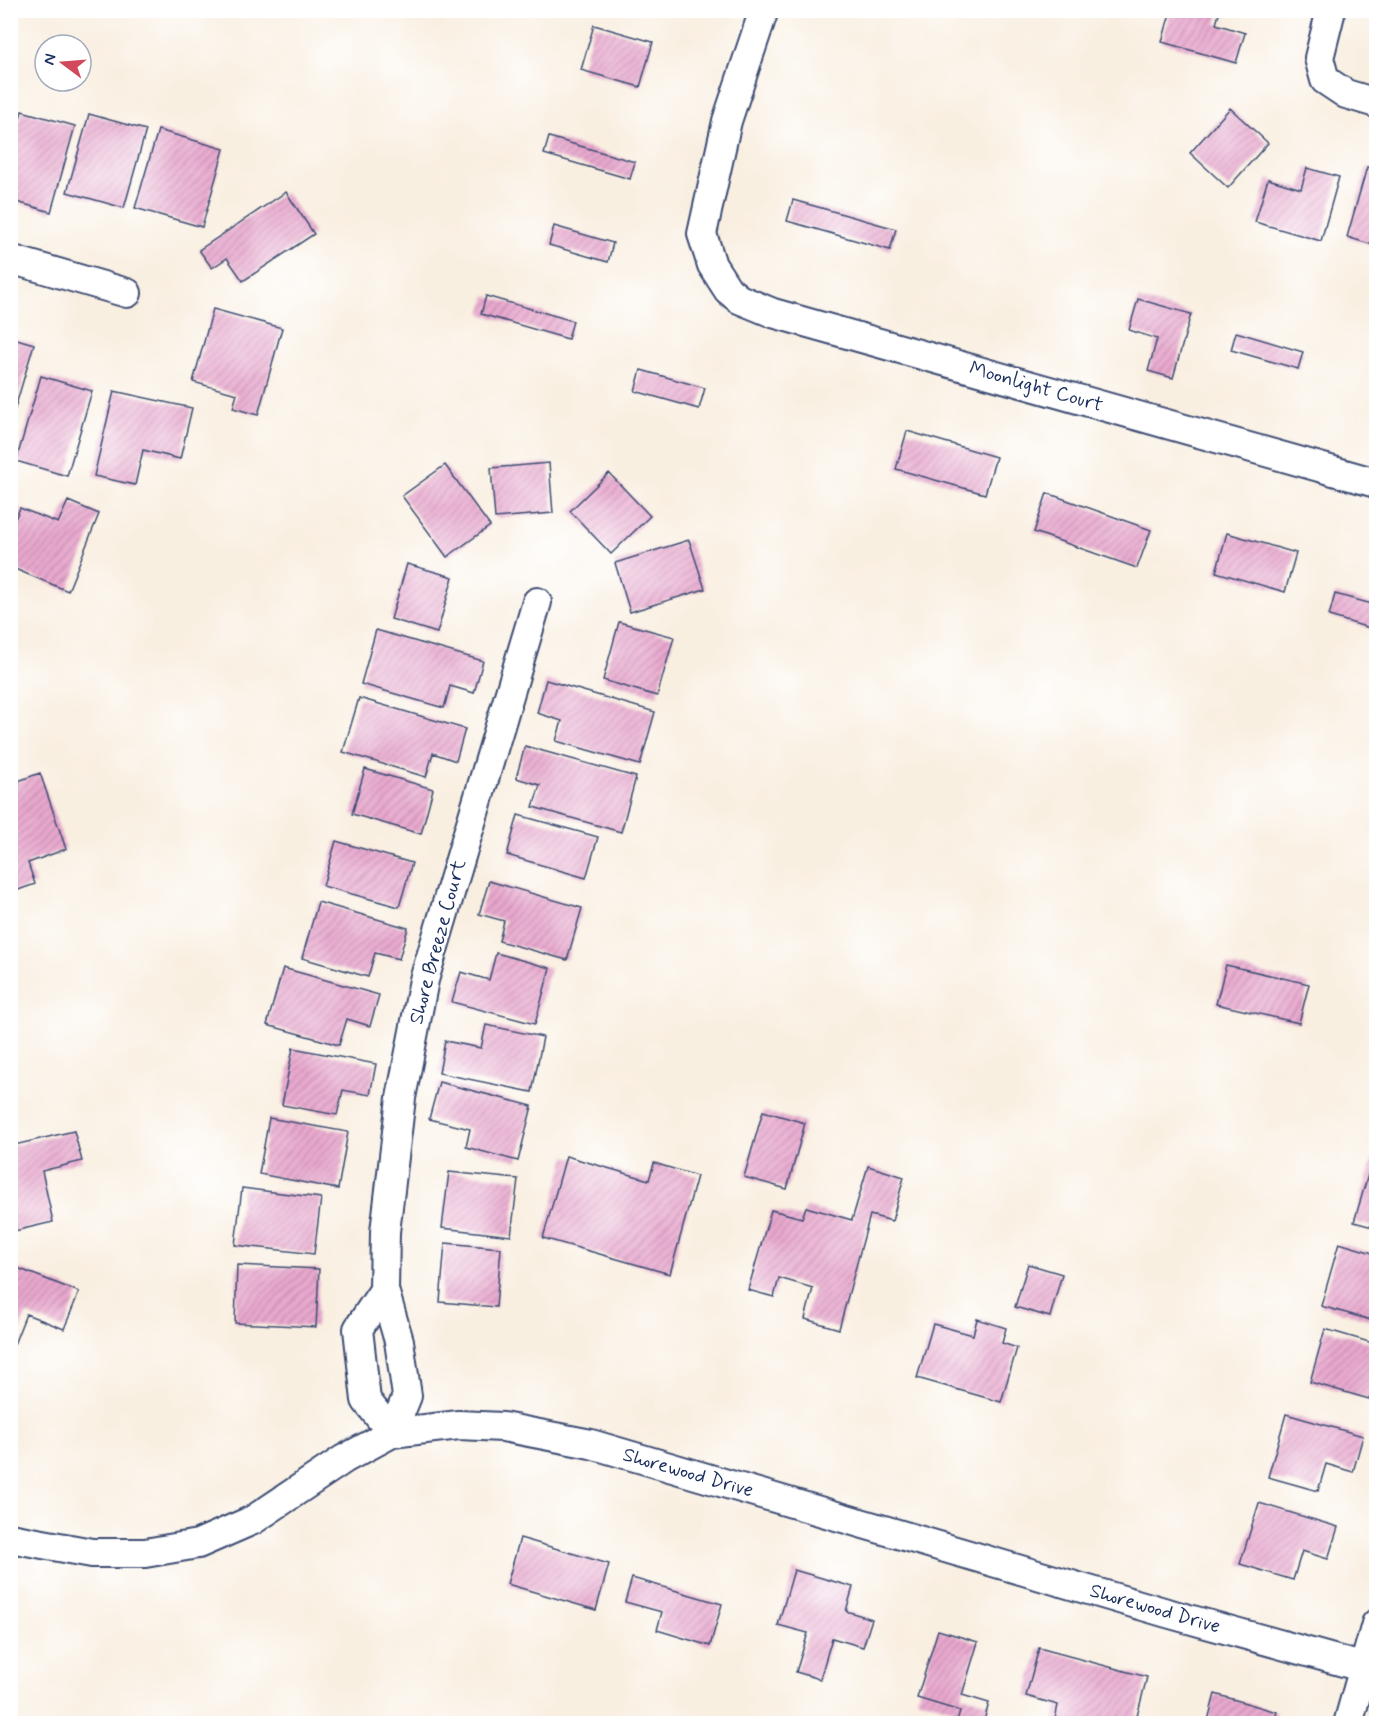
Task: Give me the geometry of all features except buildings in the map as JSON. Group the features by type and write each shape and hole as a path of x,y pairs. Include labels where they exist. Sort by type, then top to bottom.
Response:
{"street":[{"name":"Moonlight Court","path":"764,10 727,121 702,234 712,265 728,290 739,299 773,313 1377,483"},
{"path":"1330,10 1319,58 1325,80 1346,94 1377,103"},
{"path":"10,259 127,293"},
{"name":"Shore Breeze Court","path":"392,1433 407,1396 399,1341 384,1290 385,1232 401,1098 424,980 537,602"},
{"path":"384,1290 358,1329 366,1400 392,1433"},
{"name":"Shorewood Drive","path":"10,1538 92,1553 145,1552 198,1544 254,1520 344,1459 392,1433 459,1425 503,1427 591,1444 1167,1613 1370,1669"},
{"path":"1348,1724 1370,1669 1377,1624"}]}
